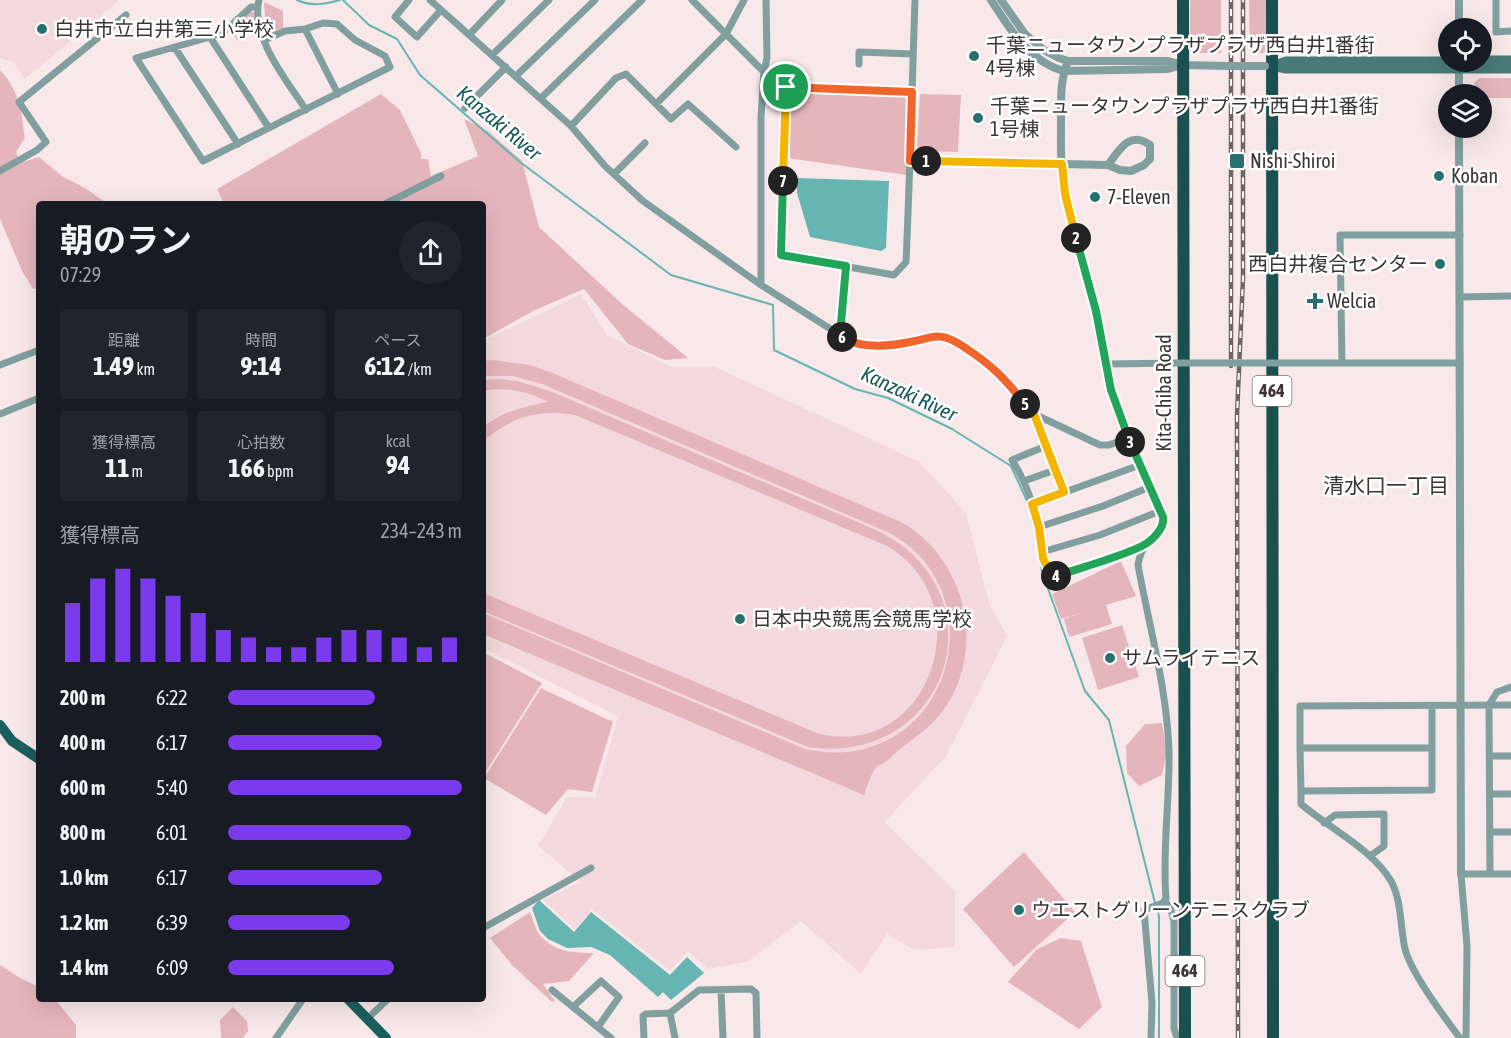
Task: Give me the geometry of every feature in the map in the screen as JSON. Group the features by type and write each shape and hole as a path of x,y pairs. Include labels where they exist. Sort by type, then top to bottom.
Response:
{"highway":[{"name":"Kita-Chiba Road","path":"1183,0 1186,65 1183,1038"},
{"name":"464","path":"1272,0 1269,66 1273,1038"}],"main road":[{"path":"1492,60 1511,60"},
{"path":"1269,66 1286,61 1438,61"},
{"path":"1269,66 1286,69 1438,65"},
{"path":"1492,68 1511,69"},
{"path":"0,725 12,741 36,757"},
{"path":"351,1002 386,1038"}],"street":[{"path":"409,0 395,17 417,38 441,10"},
{"path":"469,35 502,0"},
{"path":"492,55 549,0"},
{"path":"516,76 595,0"},
{"path":"541,98 642,0"},
{"path":"692,0 764,72"},
{"path":"656,104 726,34 744,0"},
{"path":"761,285 760,157 764,72 767,58 766,0"},
{"path":"912,92 786,87 781,255 894,275 906,262 910,161 915,0"},
{"path":"991,0 1013,34 1028,51 1056,69 1063,71 1168,69 1186,65"},
{"path":"1001,0 1019,27 1034,43 1068,61 1168,61 1186,65 1269,66"},
{"path":"1459,0 1459,18"},
{"path":"1496,0 1496,32 1511,31"},
{"path":"434,1 441,10 571,126 614,174 643,201 761,285 851,342 877,346 898,345 936,336 946,337 988,363 1000,373 1034,414 1064,492"},
{"path":"264,40 285,31 305,29 323,23 336,24 355,40 386,56 390,68 306,110 269,128 238,144 203,161 136,58 175,48 226,30 251,7 258,4 259,26 264,40 281,73 306,110"},
{"path":"0,171 38,150 46,142 19,102 126,15"},
{"path":"305,29 338,94"},
{"path":"210,37 269,128"},
{"path":"175,48 238,144"},
{"path":"859,64 859,52 913,54"},
{"path":"1068,61 1063,71 1061,90 1062,164 1065,194 1096,311 1111,390 1128,438 1161,511 1164,523 1144,545 1138,565 1163,695 1169,751 1163,902 1171,910 1174,921 1174,1028 1176,1035 1183,1038"},
{"path":"465,108 506,68"},
{"path":"571,126 616,78 626,74 671,119 688,104 736,147"},
{"path":"910,161 1107,165 1131,171 1144,165 1150,159 1150,145 1142,139 1134,138 1122,147 1107,165"},
{"path":"1459,138 1461,874 1467,946 1466,1038"},
{"path":"614,174 645,143"},
{"path":"391,201 441,176"},
{"path":"1342,363 1341,235 1460,236"},
{"path":"840,335 846,266"},
{"path":"1460,297 1511,296"},
{"path":"0,365 36,351"},
{"path":"1107,364 1460,363"},
{"path":"0,414 36,399"},
{"path":"1034,414 1100,445 1109,445 1128,438"},
{"path":"1046,446 1012,460 1032,504 1039,527 1043,558 1052,577 1144,545"},
{"path":"1032,504 1140,465"},
{"path":"1023,481 1055,470"},
{"path":"1039,527 1103,506 1150,487"},
{"path":"1042,552 1100,535 1161,511"},
{"path":"1490,874 1489,705 1494,695 1511,687"},
{"path":"1461,1038 1412,966 1405,949 1392,882 1370,856 1301,804 1300,706 1511,705"},
{"path":"1301,791 1432,790 1432,706"},
{"path":"1300,748 1432,747"},
{"path":"1490,756 1511,756"},
{"path":"1490,794 1511,794"},
{"path":"1324,823 1335,815 1384,814 1384,846 1370,856"},
{"path":"1490,832 1511,832"},
{"path":"486,926 591,868"},
{"path":"1461,874 1511,874"},
{"path":"1151,1038 1152,1003 1143,914 1144,909 1163,902"},
{"path":"573,1008 601,981 619,997 598,1027"},
{"path":"644,1038 643,1016 646,1014 670,1012 699,990 752,989 756,993 757,1038"},
{"path":"552,990 611,1038"},
{"path":"721,990 723,1038"},
{"path":"276,1038 301,1002"},
{"path":"367,1019 385,1002"},
{"path":"670,1012 675,1038"}],"shaded area":[{"name":"白井市立白井第三小学校","path":"0,0 120,0 25,79 13,62 0,58"},
{"path":"1190,0 1221,0 1221,53 1192,53 1190,50"},
{"path":"1249,0 1267,0 1267,49 1263,53 1250,53"},
{"path":"264,2 283,11 283,28 268,34 266,31"},
{"path":"250,12 255,15 256,28 238,41 231,31"},
{"path":"0,70 12,86 21,110 25,138 16,152 20,163 39,157 62,176 104,201 36,201 36,288 33,289 22,271 0,219"},
{"path":"1479,78 1511,78 1511,98 1492,98 1492,84 1474,83"},
{"path":"794,90 905,94 909,99 906,175 787,158 790,94"},
{"path":"381,94 400,110 421,153 421,159 428,159 431,176 478,156 464,119 488,131 522,161 539,227 621,303 688,358 665,360 628,344 584,289 533,311 486,337 486,201 223,201 217,189"},
{"path":"920,94 961,95 958,152 924,151 917,147"},
{"name":"日本中央競馬会競馬学校","path":"581,294 607,335 672,367 715,367 920,462 966,513 989,603 1007,636 946,756 885,822 955,891 955,947 914,950 887,934 861,974 801,921 747,962 708,969 688,951 670,971 592,909 575,929 543,900 581,882 538,846 567,797 595,798 618,716 486,650 486,340"},
{"path":"486,361 530,365 550,372 901,522 923,538 941,558 955,582 963,608 966,635 964,662 956,688 942,712 930,726 875,768 864,795 486,635 486,614 805,749 849,752 889,739 910,725 927,706 939,685 947,661 950,636 947,610 935,576 923,560 910,547 885,531 542,384 513,376 486,376"},
{"path":"486,380 517,381 550,391 874,529 915,556 939,591 948,630 943,668 926,703 897,730 857,746 808,747 486,612 486,594 817,733 856,736 889,724 914,702 930,672 937,638 933,603 916,571 887,546 575,415 537,414 504,426 486,439 486,425 498,417 514,410 548,402 517,391 486,391"},
{"path":"1121,561 1136,596 1106,605 1112,624 1069,637 1064,619 1083,612 1061,619 1052,594"},
{"name":"サムライテニス","path":"1122,625 1139,677 1098,690 1082,638"},
{"path":"486,654 542,683 486,771"},
{"path":"541,688 613,722 592,792 568,789 546,815 486,779 486,775"},
{"path":"1162,723 1167,751 1162,775 1139,786 1127,773 1126,746 1145,724"},
{"name":"ウエストグリーンテニスクラブ","path":"1024,852 1075,912 1014,967 963,909"},
{"path":"530,912 538,933 552,945 572,952 594,953 569,981 543,984 555,1001 552,1002 512,965 490,938"},
{"path":"1061,938 1081,941 1102,1007 1079,1029 1008,982 1037,949"},
{"path":"0,965 36,986 36,1002 57,1002 76,1025 76,1038 0,1038"},
{"path":"233,1007 247,1021 248,1031 243,1038 221,1038 220,1020"}],"water":[{"path":"797,178 889,181 886,248 881,251 810,237 797,193"},
{"path":"539,900 574,932 591,912 670,975 687,957 704,973 671,1000 663,992 658,997 610,955 591,947 567,948 548,939 540,931 532,908"}],"waterway":[{"name":"Kanzaki River","path":"297,0 313,4 340,0"},
{"name":"Kanzaki River","path":"343,0 369,25 397,39 420,75 520,162 671,275 773,305 774,350 855,389 888,398 952,429 1011,466 1032,512"},
{"name":"Kanzaki River","path":"1033,517 1042,572 1085,691 1109,720 1155,903"},
{"name":"Kanzaki River","path":"1157,908 1159,916 1159,1038"}],"railway":[{"path":"1231,0 1231,366"},
{"path":"1238,1038 1237,415 1243,278 1243,0"}],"place":[{"name":"白井市立白井第三小学校","path":"42,29"},
{"name":"千葉ニュータウンプラザプラザ西白井1番街 4号棟","path":"974,56"},
{"name":"千葉ニュータウンプラザプラザ西白井1番街 1号棟","path":"978,118"},
{"name":"Nishi-Shiroi","path":"1237,161"},
{"name":"Koban","path":"1439,176"},
{"name":"7-Eleven","path":"1095,197"},
{"name":"西白井複合センター","path":"1440,264"},
{"name":"Welcia","path":"1315,301"},
{"name":"日本中央競馬会競馬学校","path":"740,619"},
{"name":"サムライテニス","path":"1110,658"},
{"name":"ウエストグリーンテニスクラブ","path":"1019,910"}],"district":[{"name":"清水口一丁目","path":"1386,486"}],"route":[{"path":"786,87 912,92 910,161 1062,164 1068,208 1096,311 1111,390 1128,438 1163,517 1164,523 1161,528 1144,545 1052,577 1043,558 1039,527 1032,504 1064,492 1034,414 1000,373 946,337 936,336 898,345 877,346 851,342 840,335 846,266 781,255 786,87"}]}
